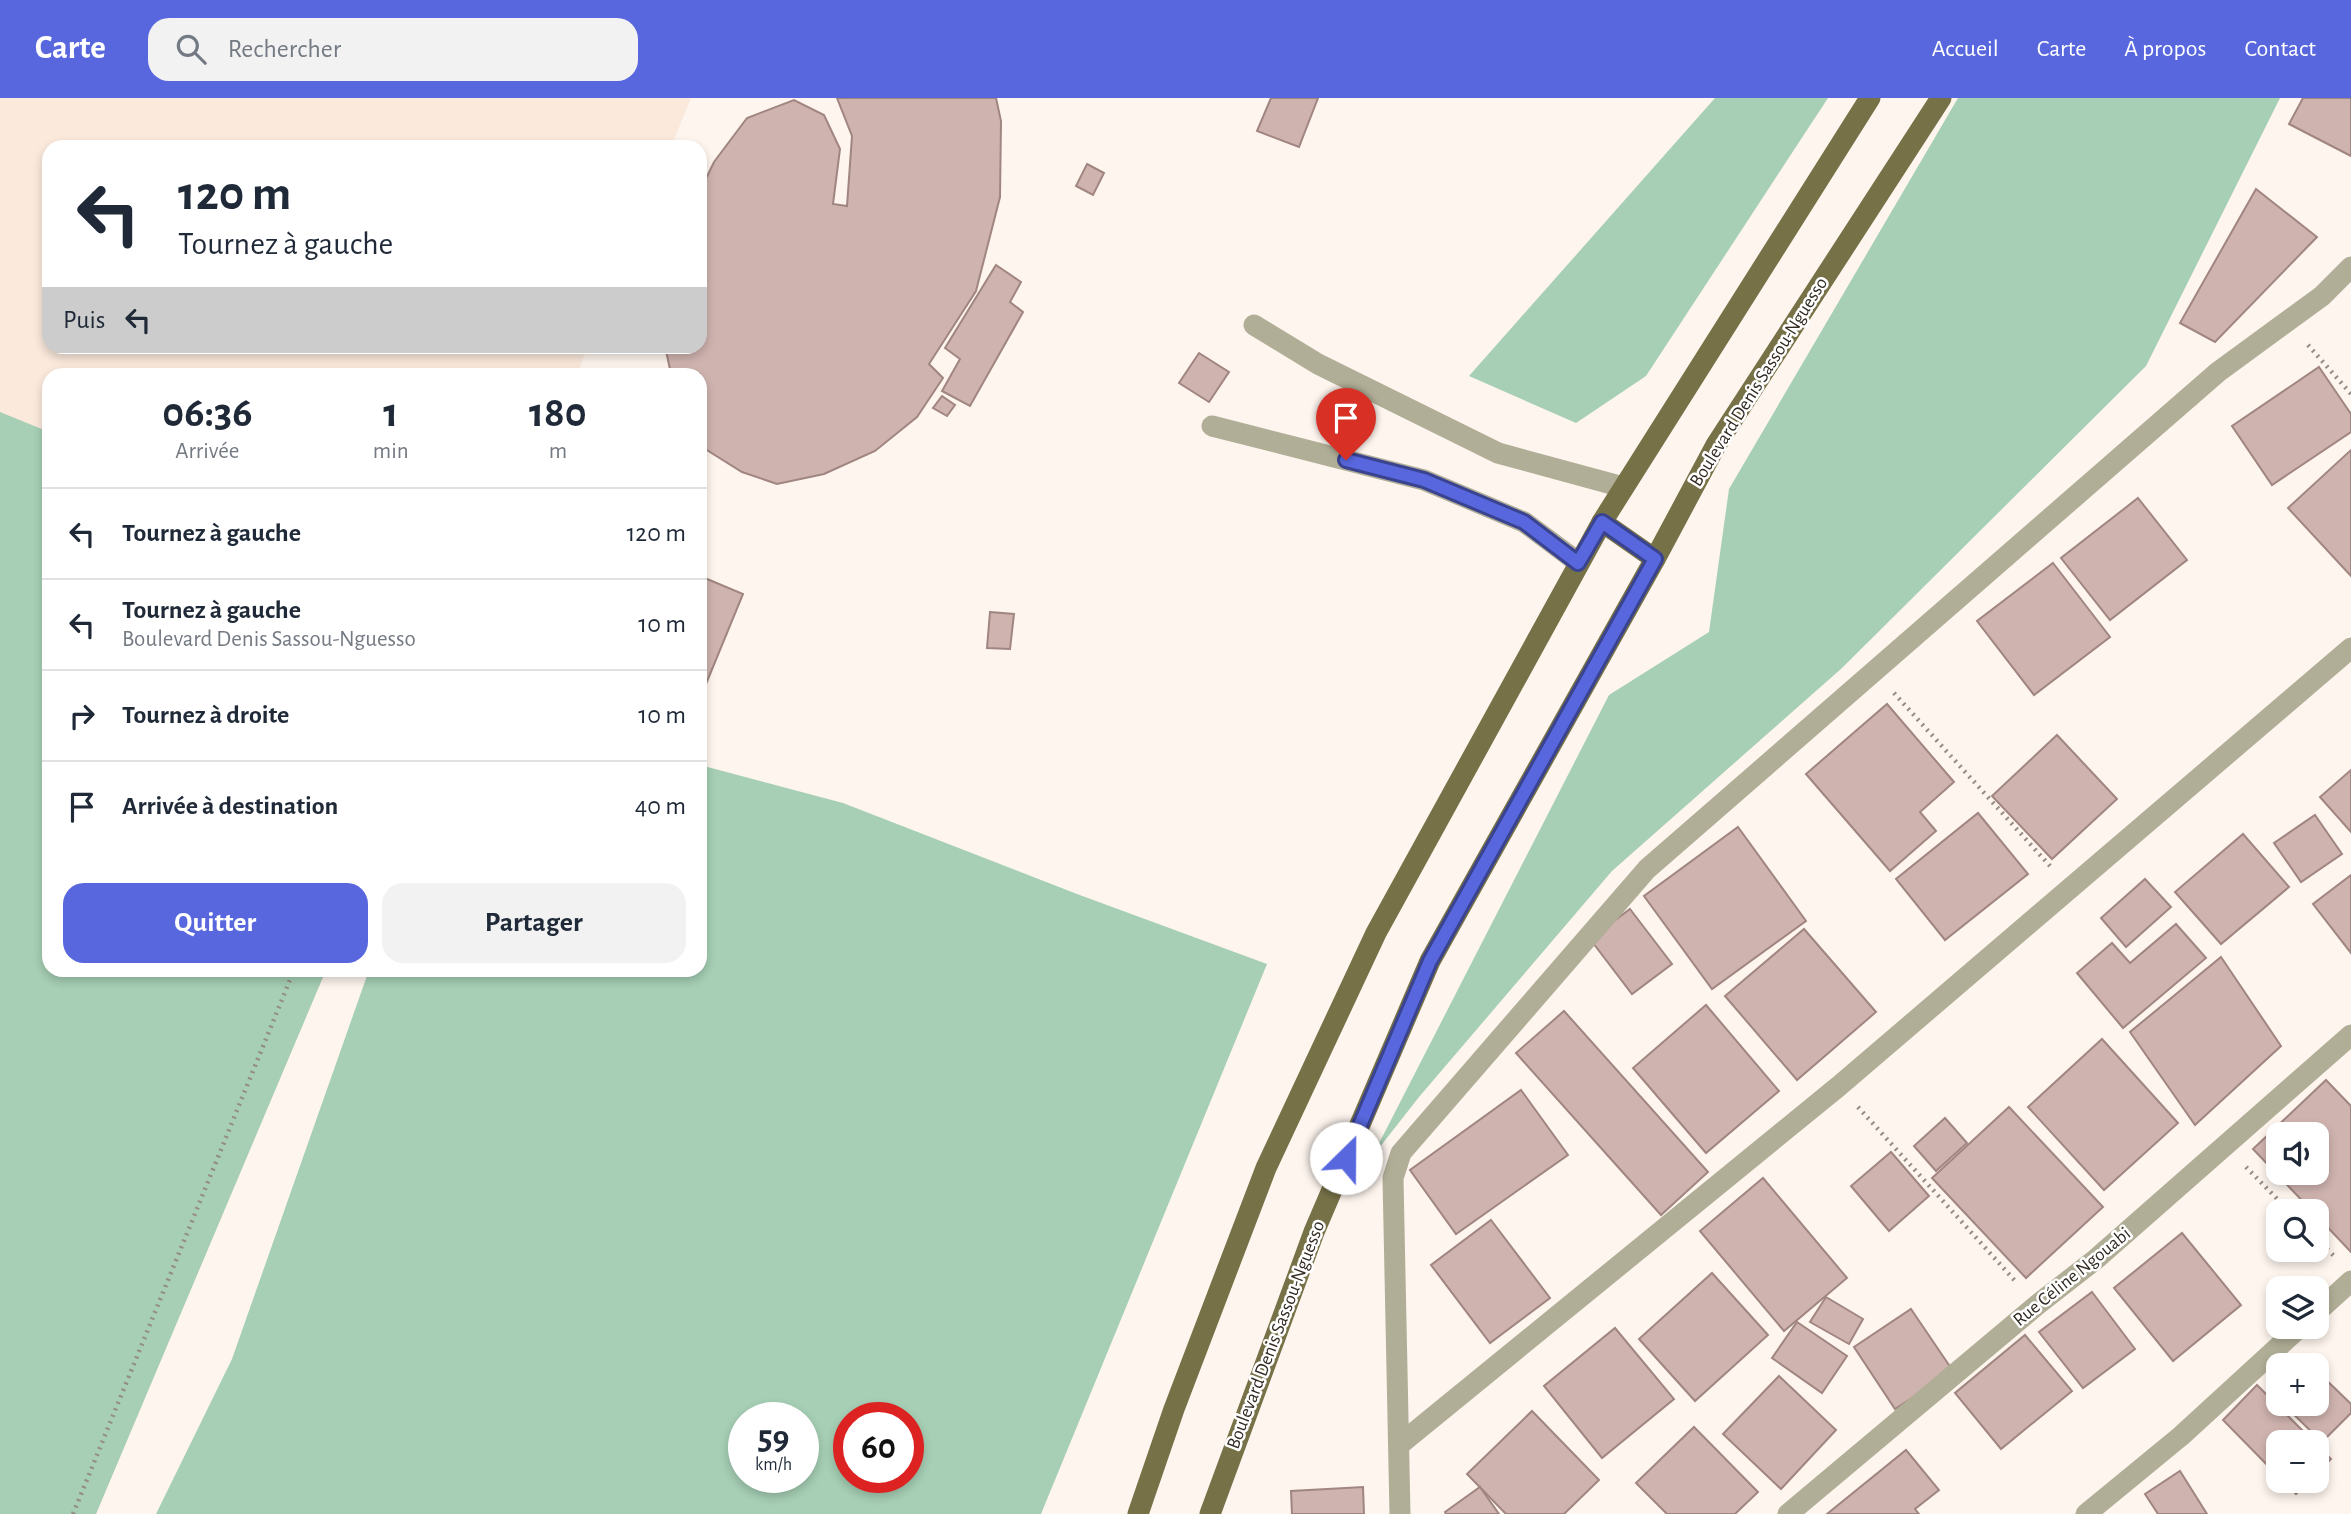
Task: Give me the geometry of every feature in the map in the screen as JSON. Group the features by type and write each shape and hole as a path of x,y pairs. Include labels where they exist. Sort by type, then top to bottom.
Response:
{"main road":[{"path":"1138,1514 1174,1409 1266,1168 1376,933 1602,522 1870,98"},
{"name":"Boulevard Denis Sassou-Nguesso","path":"1210,1514 1314,1232 1430,961 1655,559 1716,444 1941,98"},
{"path":"1602,522 1655,559"}],"street":[{"path":"1400,1514 1393,1178 1401,1153 1647,869 2218,372 2322,296 2351,267"},
{"path":"1254,324 1318,363 1497,453 1623,487"},
{"path":"1212,426 1424,480 1524,522 1578,563"},
{"path":"1399,1445 1839,1086 2351,648"},
{"name":"Rue Céline Ngouabi","path":"1788,1514 2037,1305 2096,1259 2351,1035"},
{"path":"2329,1301 2351,1281"},
{"path":"2086,1514 2182,1436 2287,1339"}],"path":[{"path":"2286,320 2351,394"},
{"path":"1875,671 2070,888"},
{"path":"74,1514 291,977"},
{"path":"1839,1086 2037,1305"},
{"path":"2226,1146 2277,1199"}],"shaded area":[{"path":"0,98 691,98 674,140 42,140 42,354 585,354 579,368 42,368 42,977 323,977 96,1514 0,1514"}],"green space":[{"path":"1715,98 1828,98 1646,376 1576,423 1469,376"},
{"path":"1958,98 2280,98 2146,366 1842,668 1612,871 1419,1097 1372,1157 1609,695 1709,632 1729,489"},
{"path":"0,412 42,429 42,977 323,977 96,1514 0,1514"},
{"path":"707,767 843,803 1267,964 1041,1514 156,1514 232,1359 367,977 707,977"}],"building":[{"path":"837,98 996,98 1001,121 1000,197 976,291 929,364 943,378 917,417 875,451 824,474 777,484 742,472 707,450 707,368 670,368 667,354 707,354 707,176 714,162 747,118 794,100 824,115 840,149 833,204 847,206 852,136"},
{"path":"1271,98 1318,98 1299,147 1257,131"},
{"path":"2303,98 2351,98 2351,156 2289,124"},
{"path":"1087,164 1104,173 1093,195 1076,186"},
{"path":"2256,189 2317,237 2215,342 2180,323"},
{"path":"996,265 1021,282 1010,302 1023,312 970,406 942,391 960,359 945,348"},
{"path":"1199,353 1229,372 1209,402 1179,383"},
{"path":"2319,367 2351,414 2351,432 2272,485 2232,426"},
{"path":"942,396 955,405 947,416 933,408"},
{"path":"2351,450 2351,576 2288,508"},
{"path":"2138,498 2187,560 2110,620 2061,558"},
{"path":"2053,563 2110,637 2034,695 1977,621"},
{"path":"707,579 743,594 707,682"},
{"path":"990,612 1014,614 1010,649 987,648"},
{"path":"1887,704 1954,782 1920,812 1936,831 1890,871 1806,774"},
{"path":"2057,735 2117,799 2052,859 1992,796"},
{"path":"2351,770 2351,832 2320,797"},
{"path":"1978,813 2028,874 1945,940 1896,879"},
{"path":"2315,815 2342,854 2301,882 2274,843"},
{"path":"1738,827 1806,921 1712,989 1644,896"},
{"path":"2243,834 2289,887 2221,944 2175,892"},
{"path":"2351,875 2351,953 2313,904"},
{"path":"2145,879 2171,907 2126,947 2101,918"},
{"path":"1630,909 1672,964 1632,994 1590,939"},
{"path":"2176,924 2206,958 2123,1028 2077,973 2112,943 2130,963"},
{"path":"1804,929 1876,1012 1797,1080 1725,996"},
{"path":"2221,957 2281,1046 2195,1125 2130,1032"},
{"path":"1706,1005 1779,1091 1706,1153 1633,1068"},
{"path":"1564,1011 1708,1172 1661,1215 1516,1053"},
{"path":"2102,1039 2178,1123 2104,1190 2028,1107"},
{"path":"2326,1080 2351,1106 2351,1252 2329,1229 2329,1199 2301,1199 2287,1185 2329,1185 2329,1122 2282,1122"},
{"path":"1521,1090 1568,1155 1456,1234 1410,1170"},
{"path":"2009,1107 2103,1207 2026,1278 1932,1178"},
{"path":"1945,1118 1967,1143 1936,1171 1914,1146"},
{"path":"2266,1137 2266,1163 2253,1149"},
{"path":"1891,1152 1929,1196 1889,1231 1851,1186"},
{"path":"1763,1178 1847,1278 1784,1331 1700,1231"},
{"path":"1491,1220 1550,1298 1490,1343 1431,1265"},
{"path":"2182,1233 2241,1305 2173,1361 2114,1288"},
{"path":"1712,1273 1768,1335 1695,1401 1639,1339"},
{"path":"2092,1292 2135,1349 2083,1388 2039,1332"},
{"path":"1826,1297 1863,1319 1849,1344 1810,1322"},
{"path":"1911,1309 1953,1371 1895,1409 1854,1347"},
{"path":"1797,1322 1847,1356 1822,1393 1772,1358"},
{"path":"1615,1328 1674,1399 1602,1458 1544,1386"},
{"path":"2025,1335 2072,1391 2001,1449 1955,1393"},
{"path":"1779,1376 1836,1430 1781,1489 1723,1434"},
{"path":"2329,1383 2351,1404 2351,1413 2329,1435 2329,1430 2310,1430 2295,1416 2329,1416"},
{"path":"2257,1385 2266,1394 2266,1416 2288,1416 2302,1430 2266,1430 2266,1464 2223,1420"},
{"path":"1532,1411 1599,1480 1564,1514 1506,1514 1467,1474"},
{"path":"1694,1427 1758,1492 1735,1514 1667,1514 1636,1483"},
{"path":"1906,1450 1939,1490 1915,1509 1919,1514 1827,1514"},
{"path":"2180,1471 2207,1514 2158,1514 2145,1494"},
{"path":"1363,1487 1364,1514 1292,1514 1291,1491"},
{"path":"1480,1487 1499,1514 1446,1514 1445,1512"}],"route":[{"path":"1346,460 1424,480 1524,522 1578,563 1602,522 1655,559 1430,961 1346,1158"}]}
